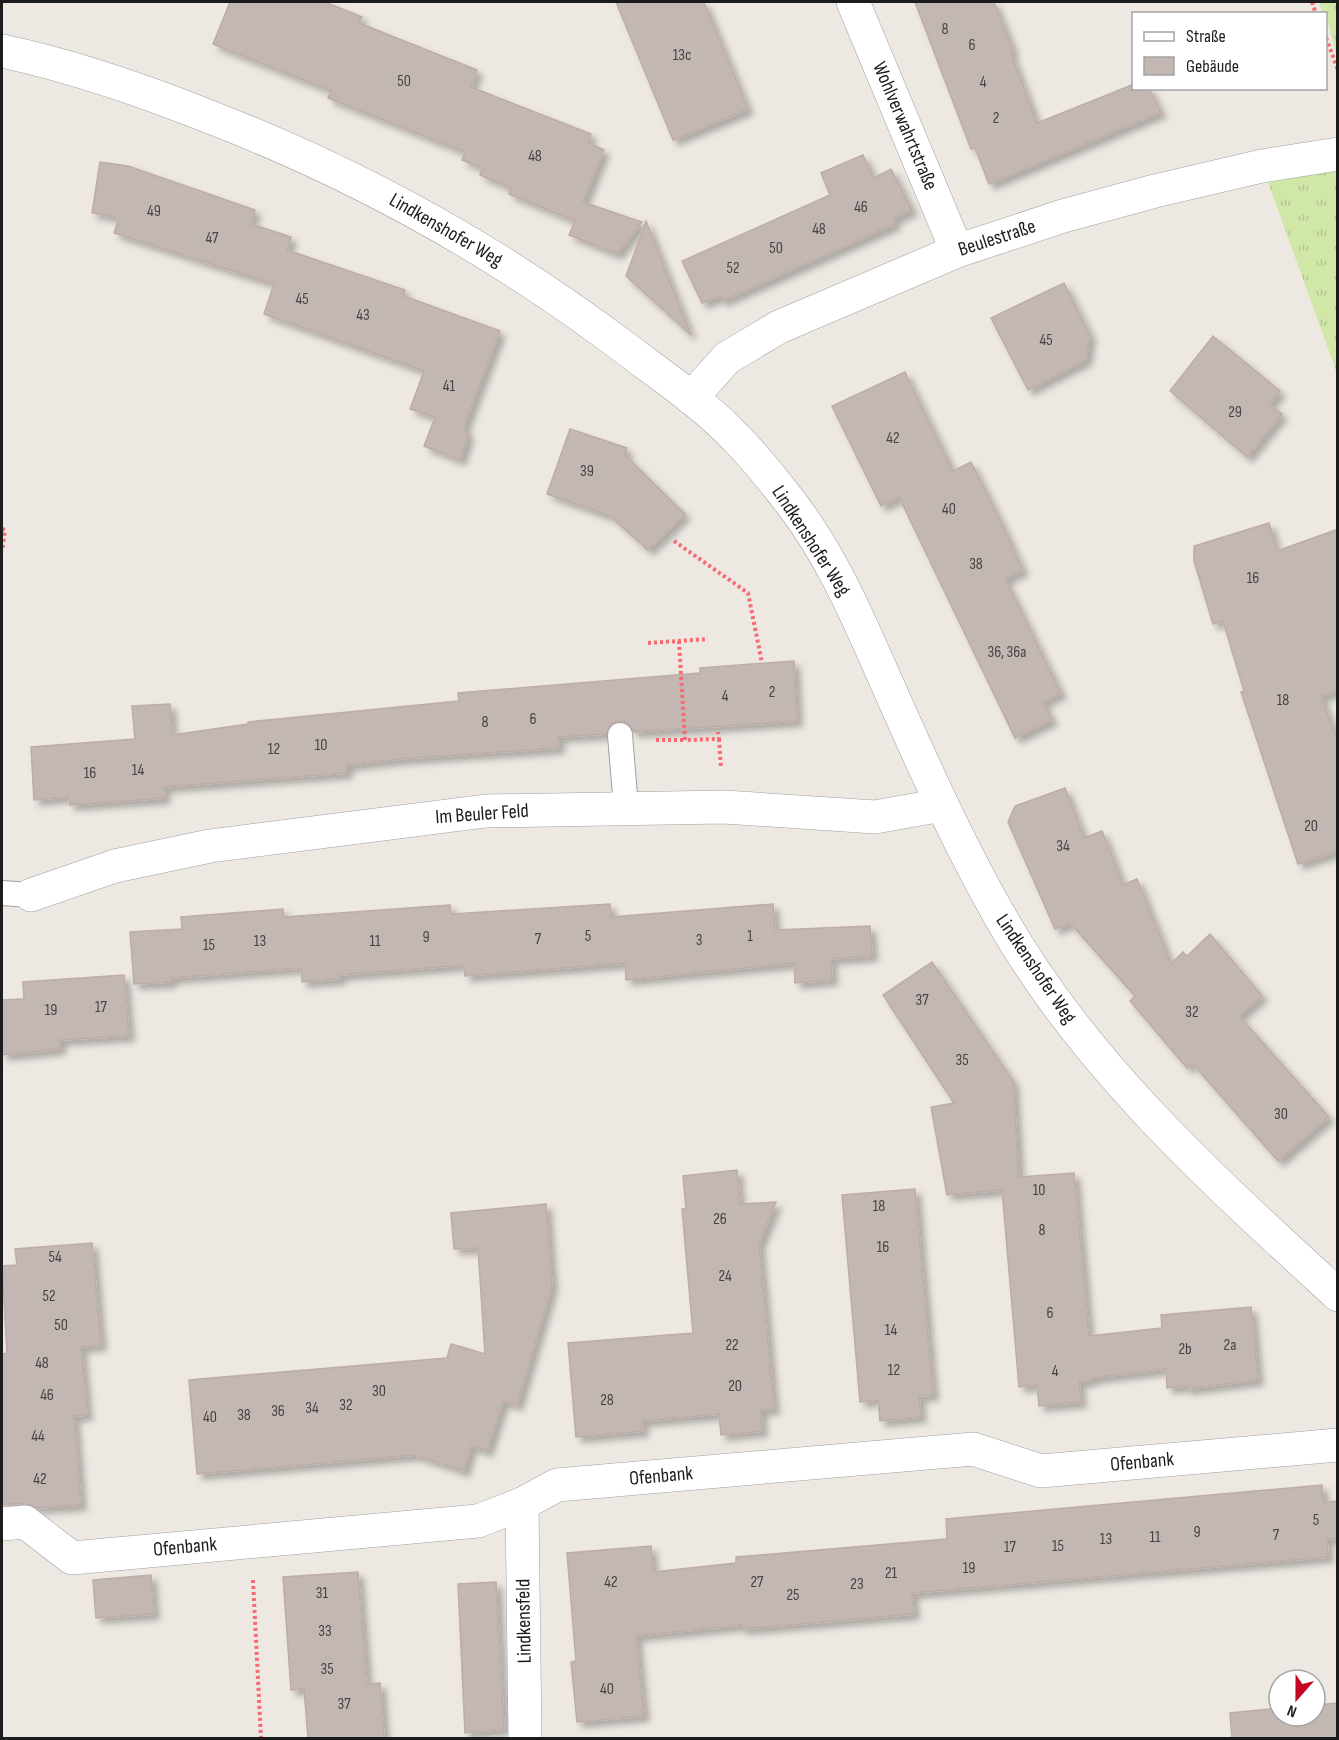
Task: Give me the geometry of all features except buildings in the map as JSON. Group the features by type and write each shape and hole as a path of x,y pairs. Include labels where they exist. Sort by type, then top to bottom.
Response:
{"street":[{"name":"Wohlverwahrtstraße","path":"854,2 957,250"},
{"name":"Lindkenshofer Weg","path":"2,51 41,59 137,88 266,138 367,184 472,242 572,308 691,398 735,436 793,506 843,585 942,805 1002,921 1066,1018 1157,1122 1248,1212 1338,1295"},
{"name":"Beulestraße","path":"691,398 727,358 779,327 957,250 1063,216 1155,191 1262,166 1338,154"},
{"name":"Im Beuler Feld","path":"16,894 115,866 210,846 486,811 724,807 875,817 942,805"},
{"name":"Ofenbank","path":"2,1524 25,1522 72,1558 478,1521 522,1504 557,1485 973,1449 1041,1471 1338,1445"},
{"name":"Lindkensfeld","path":"522,1504 525,1738"}],"lane":[{"path":"620,735 626,807"}],"path":[{"path":"1327,41 1338,70"},
{"path":"2,529 5,530 2,551"},
{"path":"674,541 748,592 762,663"},
{"path":"648,643 708,639"},
{"path":"679,641 685,740 719,739 718,732"},
{"path":"251,1541 261,1738"}],"green space":[{"path":"1319,2 1337,2 1337,58 1327,12 1323,12"},
{"path":"1337,154 1337,373 1262,166"}]}
